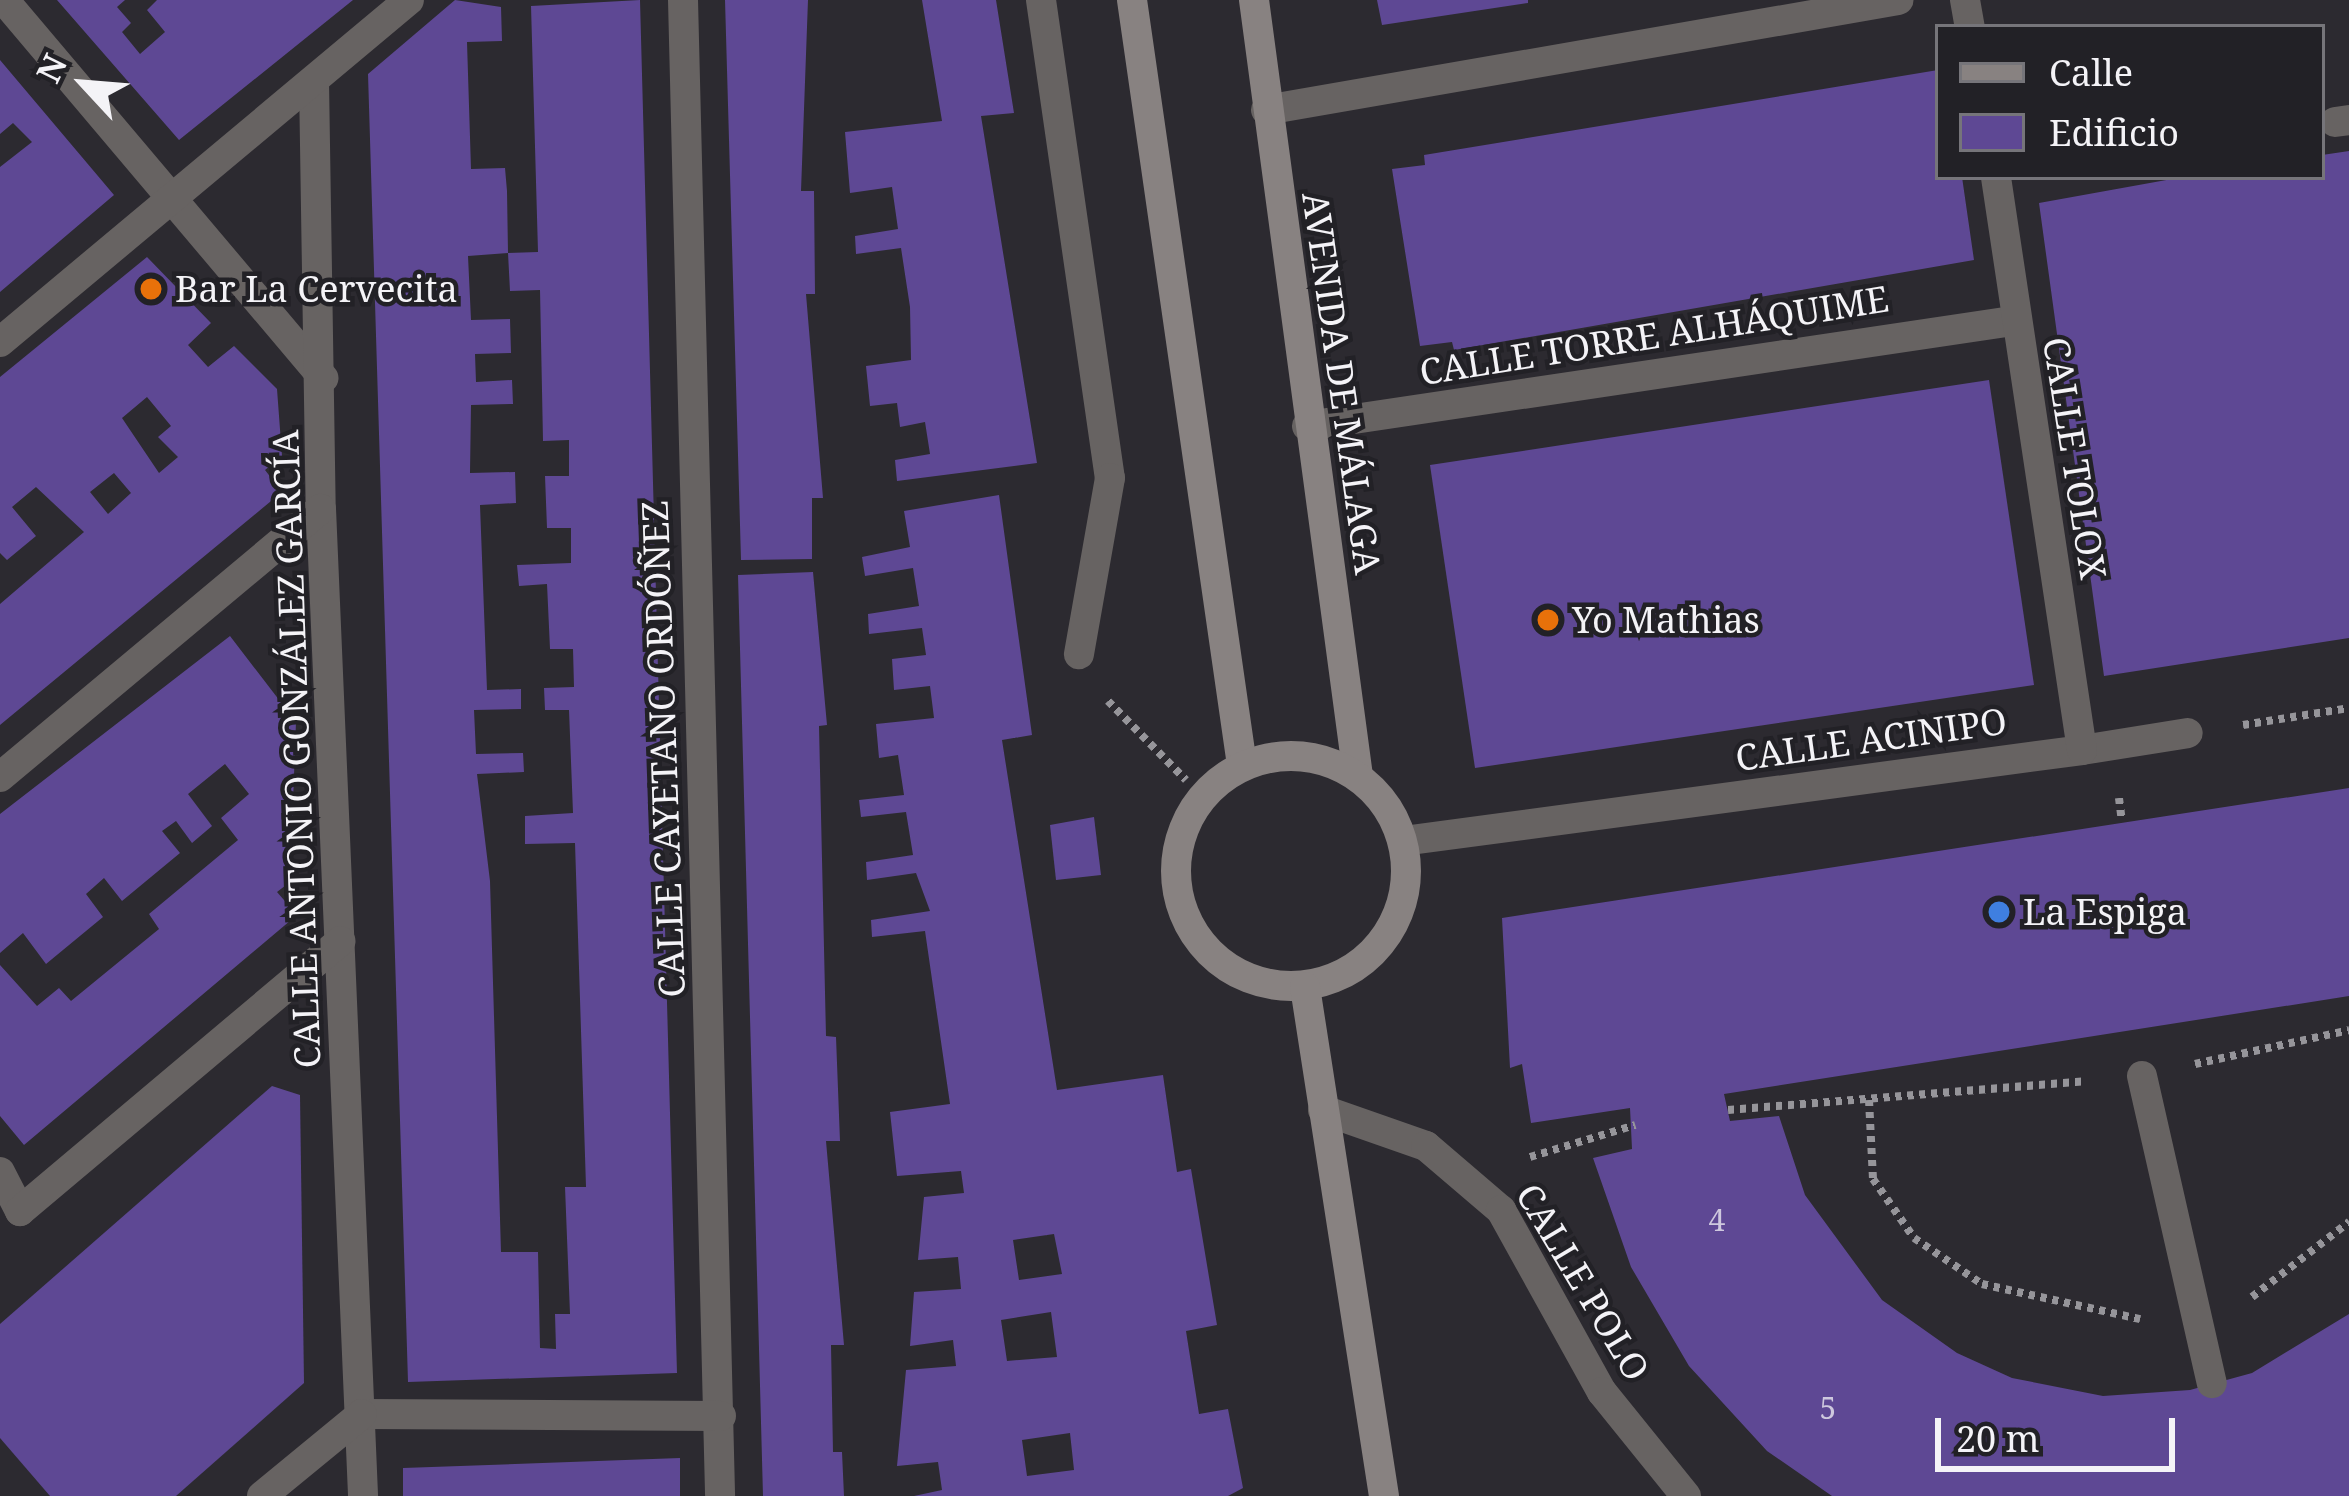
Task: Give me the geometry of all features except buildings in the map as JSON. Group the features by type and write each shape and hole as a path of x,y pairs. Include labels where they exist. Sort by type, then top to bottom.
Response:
{"main road":[{"path":"1132,0 1242,765"},
{"name":"AVENIDA DE MÁLAGA","path":"1254,0 1307,426 1358,776"},
{"path":"1322,759 1358,776 1403,841 1403,893 1383,943 1356,967 1305,987 1230,971 1194,936 1177,873 1179,840 1202,795 1242,765 1322,759"},
{"path":"1305,987 1384,1496"}],"street":[{"path":"4,0 323,378"},
{"path":"0,342 409,0"},
{"name":"CALLE CAYETANO ORDÓÑEZ","path":"682,0 720,1496"},
{"path":"1041,0 1110,478 1079,654"},
{"path":"1266,110 1898,0"},
{"name":"CALLE ANTONIO GONZÁLEZ GARCÍA","path":"314,81 323,378 321,509 363,1496"},
{"name":"CALLE TOLOX","path":"1996,180 2013,320 2082,750"},
{"name":"CALLE TORRE ALHÁQUIME","path":"1307,426 2013,320"},
{"path":"0,777 321,509"},
{"name":"CALLE ACINIPO","path":"1403,841 2188,733"},
{"path":"0,1172 20,1211 341,941"},
{"path":"2142,1076 2201,1318 2212,1383"},
{"name":"CALLE POLO","path":"1323,1110 1426,1146 1501,1210 1602,1392 1686,1496"},
{"path":"262,1496 362,1414 721,1416"}],"path":[{"path":"2188,733 2349,708"},
{"path":"1116,714 1202,795"},
{"path":"1728,1110 1869,1100 1874,1179 1914,1238 1982,1284 2071,1310 2201,1318 2302,1265 2349,1222"},
{"path":"1465,1177 1635,1125"}],"place":[{"name":"Bar La Cervecita","path":"151,289"},
{"name":"Yo Mathias","path":"1548,620"},
{"name":"La Espiga","path":"1999,912"}]}
